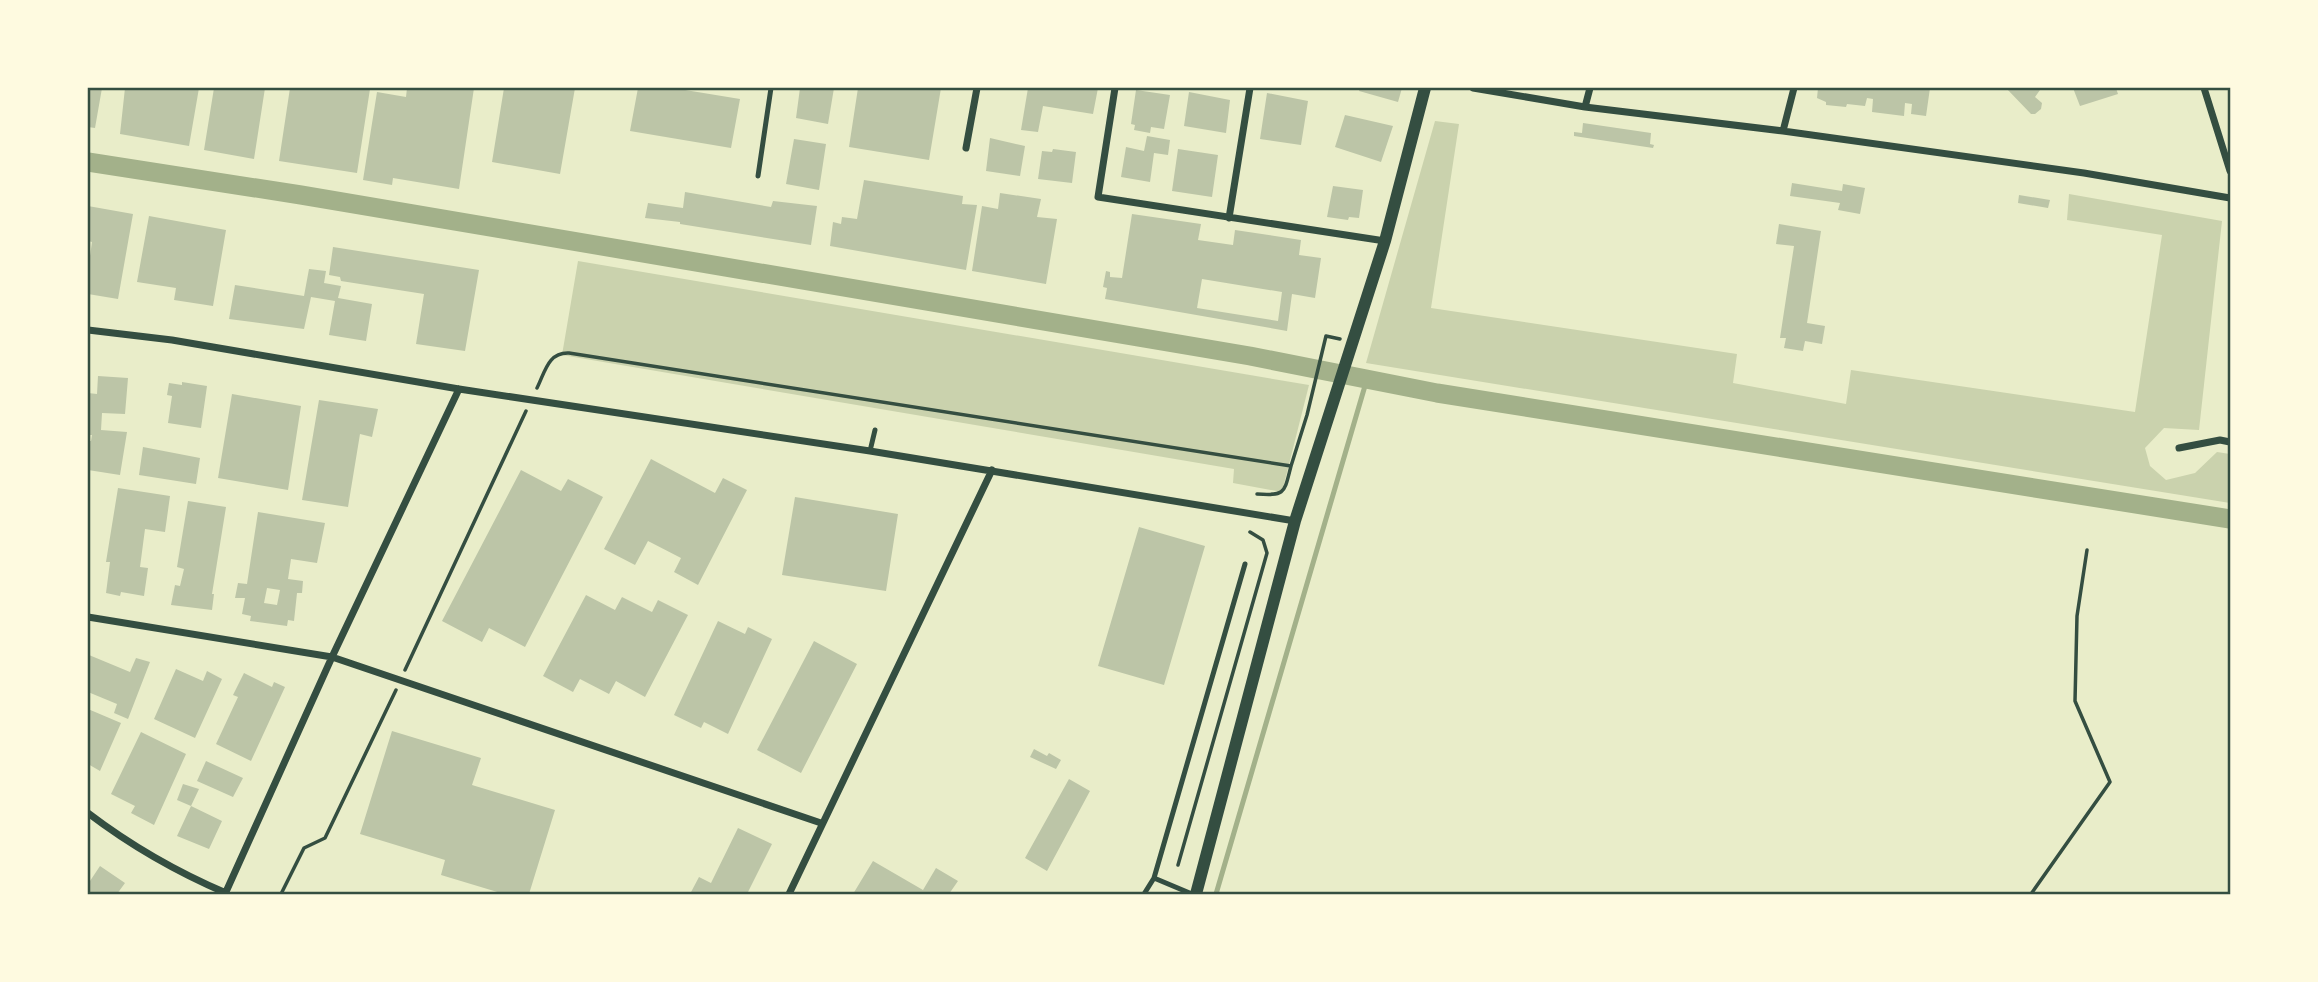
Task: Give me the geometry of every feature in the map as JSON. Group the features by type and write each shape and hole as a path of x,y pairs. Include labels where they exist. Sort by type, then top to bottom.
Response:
{"street":[{"path":"966,148 977,88"},
{"path":"1115,88 1098,197 1385,241"},
{"path":"1229,218 1250,88"},
{"path":"1194,894 1295,521 1385,241 1425,88"},
{"path":"1473,88 1585,107 1783,131 2084,173 2231,198"},
{"path":"1585,107 1590,88"},
{"path":"1783,131 1794,88"},
{"path":"2204,88 2231,172"},
{"path":"88,330 172,340 531,401 992,470 1295,521"},
{"path":"88,813 118,836 226,893 332,657 459,389"},
{"path":"2179,449 2220,440 2231,442"},
{"path":"789,894 992,470"},
{"path":"88,617 332,657 821,823"}],"lane":[{"path":"758,176 771,88"},
{"path":"870,451 875,430"},
{"path":"1144,894 1154,878 1245,564"},
{"path":"1154,878 1194,894"}],"path":[{"path":"1257,494 1275,496 1285,488 1325,339"},
{"path":"282,894 304,848 325,838 550,360 558,354 569,352 1292,466"},
{"path":"1178,864 1267,552 1263,540 1250,532"},
{"path":"2031,894 2110,782 2075,701 2077,616 2087,550"}],"green space":[{"path":"1435,121 1459,124 1431,308 1737,354 1733,383 1846,404 1851,370 2135,412 2162,235 2067,220 2069,194 2222,221 2199,430 2164,428 2145,448 2150,466 2166,480 2195,473 2217,452 2230,454 2230,503 1366,363"},
{"path":"578,261 1309,385 1282,492 1233,483 1234,469 562,355"}],"building":[{"path":"88,88 102,88 95,128 88,127"},
{"path":"125,88 199,88 189,146 120,134"},
{"path":"214,88 265,88 254,159 204,150"},
{"path":"290,88 370,89 357,173 279,161"},
{"path":"407,88 474,88 459,189 393,178 392,185 363,180 377,92 406,97"},
{"path":"504,88 575,88 560,174 492,162"},
{"path":"638,88 673,88 740,99 731,148 630,131"},
{"path":"800,88 834,88 828,124 796,118"},
{"path":"858,88 941,88 929,160 849,147"},
{"path":"1028,88 1098,88 1093,114 1043,106 1038,132 1021,130"},
{"path":"1360,88 1402,88 1398,102 1359,91"},
{"path":"1818,88 1930,88 1926,116 1911,114 1912,104 1905,103 1904,116 1872,112 1873,99 1867,98 1865,106 1826,105 1826,102 1817,98"},
{"path":"2006,88 2038,88 2040,90 2035,97 2042,103 2041,109 2031,114"},
{"path":"2073,88 2116,88 2118,94 2080,106"},
{"path":"1136,90 1170,95 1164,129 1151,127 1150,133 1134,130 1135,125 1131,124"},
{"path":"1189,92 1230,100 1226,133 1184,126"},
{"path":"1267,93 1308,101 1301,145 1260,139"},
{"path":"1345,115 1393,126 1381,162 1335,147"},
{"path":"1583,123 1651,133 1650,144 1654,145 1653,148 1574,136 1574,132 1582,133"},
{"path":"1147,136 1170,140 1168,155 1154,153 1150,182 1121,177 1126,147 1144,151"},
{"path":"990,138 1025,146 1020,176 986,171"},
{"path":"794,139 826,144 819,190 786,184"},
{"path":"1053,149 1076,152 1072,183 1038,179 1042,151 1052,152"},
{"path":"1178,149 1218,155 1212,197 1172,191"},
{"path":"864,180 963,196 962,204 977,205 966,270 830,246 833,222 841,224 842,217 857,219"},
{"path":"1792,183 1842,191 1843,184 1865,188 1860,214 1838,210 1840,203 1790,196"},
{"path":"1333,186 1363,190 1359,218 1349,217 1348,220 1327,217"},
{"path":"685,192 771,207 773,201 817,206 811,245 645,218 648,203 683,208"},
{"path":"1000,193 1041,199 1037,217 1057,219 1046,284 972,271 982,206 998,209"},
{"path":"2019,195 2050,200 2048,208 2018,203"},
{"path":"88,206 133,214 118,299 88,294 92,242 88,241"},
{"path":"1132,214 1201,224 1198,240 1233,245 1235,230 1301,240 1299,255 1321,258 1315,298 1292,294 1287,331 1105,299 1107,288 1103,287 1106,271 1110,272 1110,277 1122,278","holes":["1202,279 1282,292 1278,321 1197,308"]},
{"path":"149,216 226,230 213,306 174,300 176,288 137,282"},
{"path":"1779,224 1821,231 1807,323 1825,326 1822,344 1805,341 1803,351 1784,348 1786,338 1780,338 1794,246 1776,244"},
{"path":"333,247 479,270 465,351 416,344 424,294 341,281 340,277 329,275"},
{"path":"309,269 326,271 324,283 341,286 338,298 372,304 366,341 329,335 335,301 311,297 304,329 229,319 235,285 304,296"},
{"path":"98,376 128,378 125,414 102,413 101,430 127,432 120,475 88,470 88,441 91,441 92,435 88,435 88,393 97,394"},
{"path":"182,382 207,386 201,428 168,423 172,396 167,395 169,383 182,385"},
{"path":"232,394 301,406 288,490 218,478"},
{"path":"319,400 378,409 372,437 360,434 348,507 302,500"},
{"path":"143,447 200,458 196,484 139,475"},
{"path":"651,459 715,493 723,478 747,490 698,585 674,572 681,558 648,541 635,565 604,549"},
{"path":"521,470 561,491 568,479 603,497 525,647 489,628 482,642 442,621"},
{"path":"118,488 170,496 165,532 145,529 140,567 148,568 144,596 121,592 120,596 106,593 110,562 106,562"},
{"path":"795,497 898,514 886,591 782,575"},
{"path":"188,501 226,507 212,594 212,610 171,605 175,585 180,586 184,569 177,567"},
{"path":"258,512 325,523 317,563 291,559 288,579 303,581 302,593 297,593 294,621 288,620 287,626 250,621 251,616 242,614 245,598 235,598 238,583 247,584","holes":["267,588 280,590 277,605 264,603"]},
{"path":"1139,527 1205,546 1164,685 1098,666"},
{"path":"586,595 615,610 622,597 652,612 658,600 688,615 645,697 616,681 609,694 580,679 573,692 543,676"},
{"path":"718,621 745,634 748,627 772,639 728,734 704,722 701,728 674,715"},
{"path":"814,641 857,664 801,773 757,750"},
{"path":"89,655 130,672 136,658 150,662 128,719 114,713 117,704 88,692"},
{"path":"176,669 203,681 207,671 222,679 195,738 154,719"},
{"path":"244,673 272,687 274,682 285,687 251,761 216,744 238,697 233,695"},
{"path":"88,709 121,723 100,771 88,764"},
{"path":"392,731 481,758 472,785 555,810 529,894 504,894 441,875 445,860 360,834"},
{"path":"141,732 186,754 154,825 131,813 135,806 111,794"},
{"path":"1034,749 1061,760 1056,769 1030,757"},
{"path":"206,761 243,778 233,797 197,781"},
{"path":"1069,779 1090,791 1047,871 1025,858"},
{"path":"183,784 199,789 191,806 177,800"},
{"path":"191,806 222,821 209,849 177,836"},
{"path":"738,828 772,844 747,894 690,894 699,877 711,883"},
{"path":"873,861 923,890 936,868 958,881 949,894 853,894"},
{"path":"100,866 125,883 117,894 88,894 88,884"}],"waterway":[{"path":"88,162 301,195 1250,356 1437,393 2230,519"},
{"path":"1216,894 1367,379"}]}
